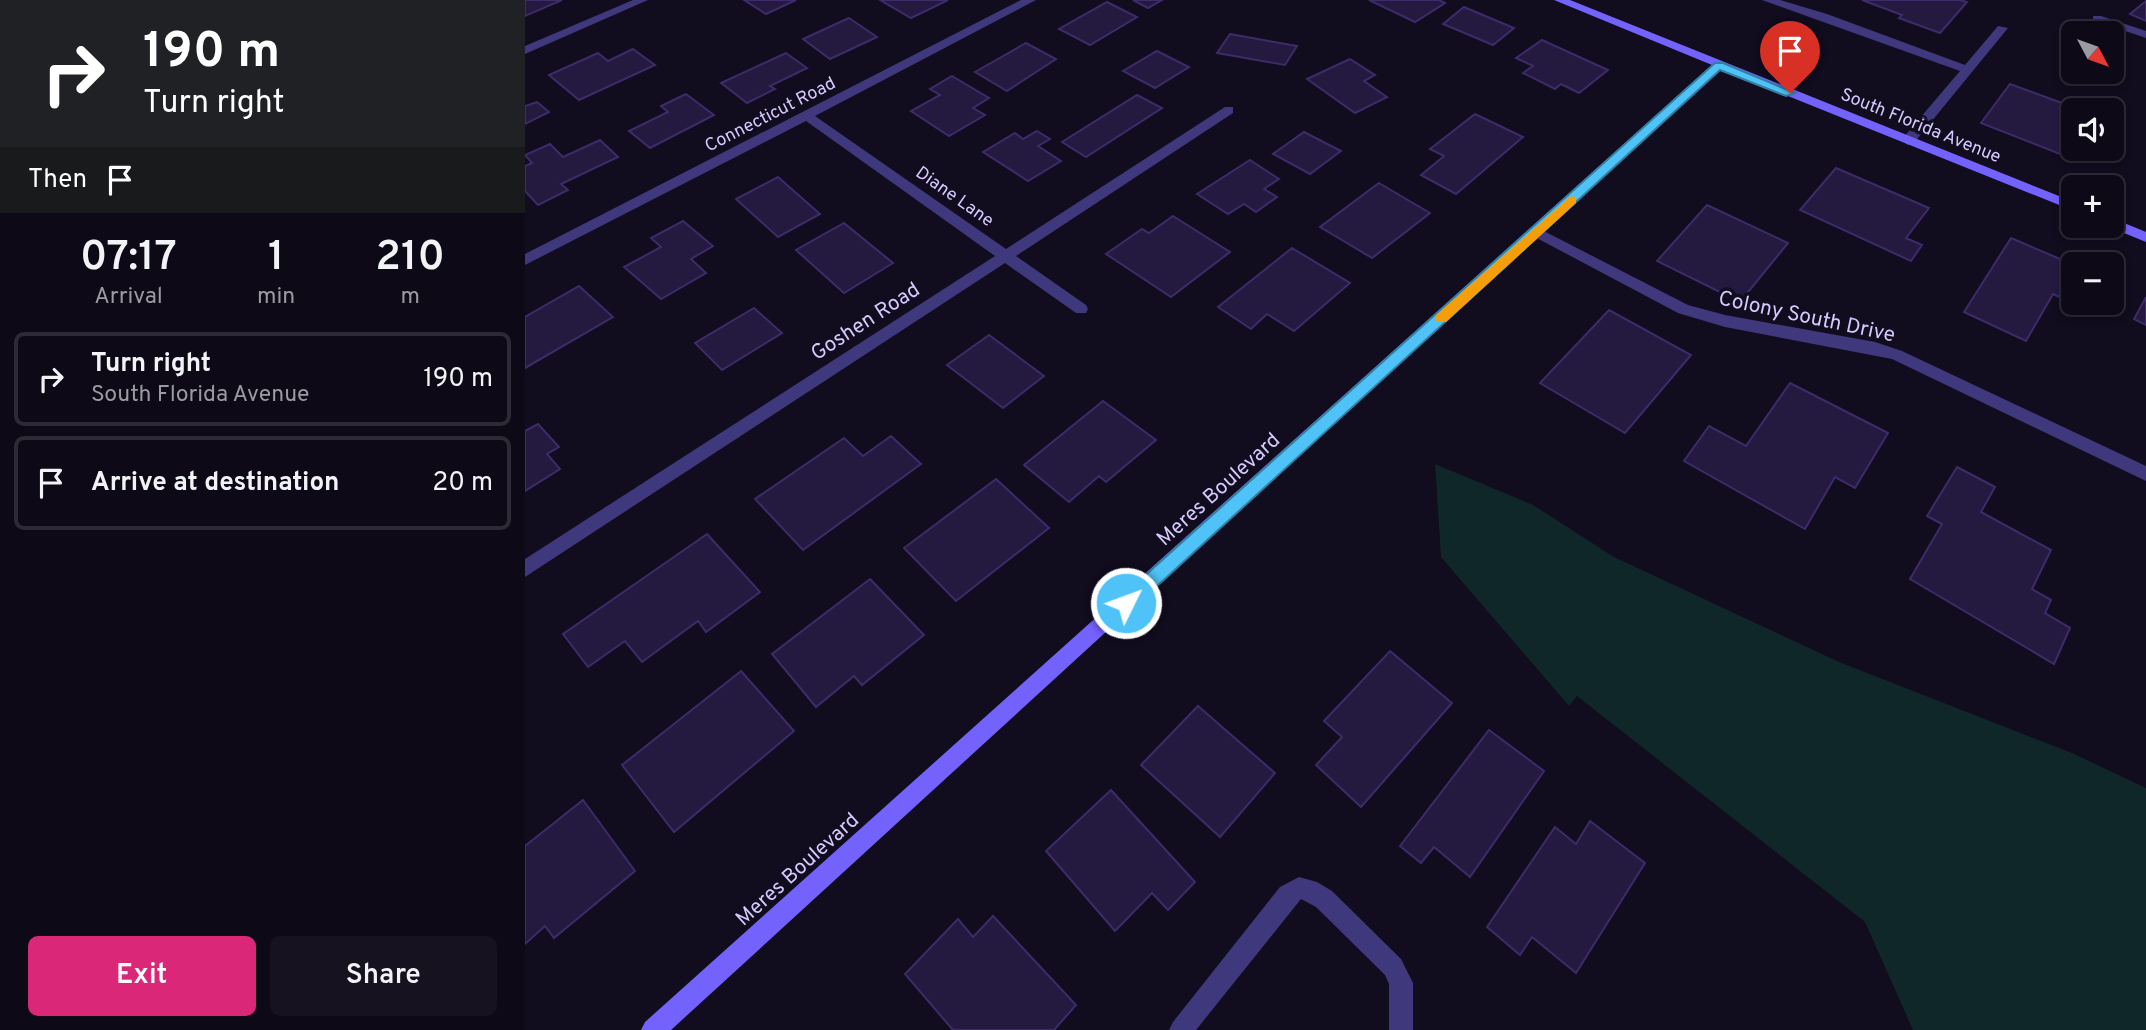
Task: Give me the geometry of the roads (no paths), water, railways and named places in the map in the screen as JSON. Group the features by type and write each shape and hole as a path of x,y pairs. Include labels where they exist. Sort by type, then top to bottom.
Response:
{"street":[{"path":"525,50 642,0"},
{"name":"Connecticut Road","path":"525,260 1030,0"},
{"name":"South Florida Avenue","path":"1560,0 2061,202"},
{"path":"1768,0 1822,16 1967,70"},
{"path":"2097,18 2145,32"},
{"path":"1908,141 2002,28"},
{"name":"Meres Boulevard","path":"653,1030 1719,65"},
{"name":"Goshen Road","path":"525,569 1230,110"},
{"name":"Diane Lane","path":"806,115 1081,309"},
{"path":"2124,228 2146,237"},
{"name":"Colony South Drive","path":"1537,232 1683,309 1725,321 1875,348 1897,355 2146,474"},
{"path":"1181,1030 1288,895 1299,888 1325,899 1393,967 1401,983 1401,1030"}]}
